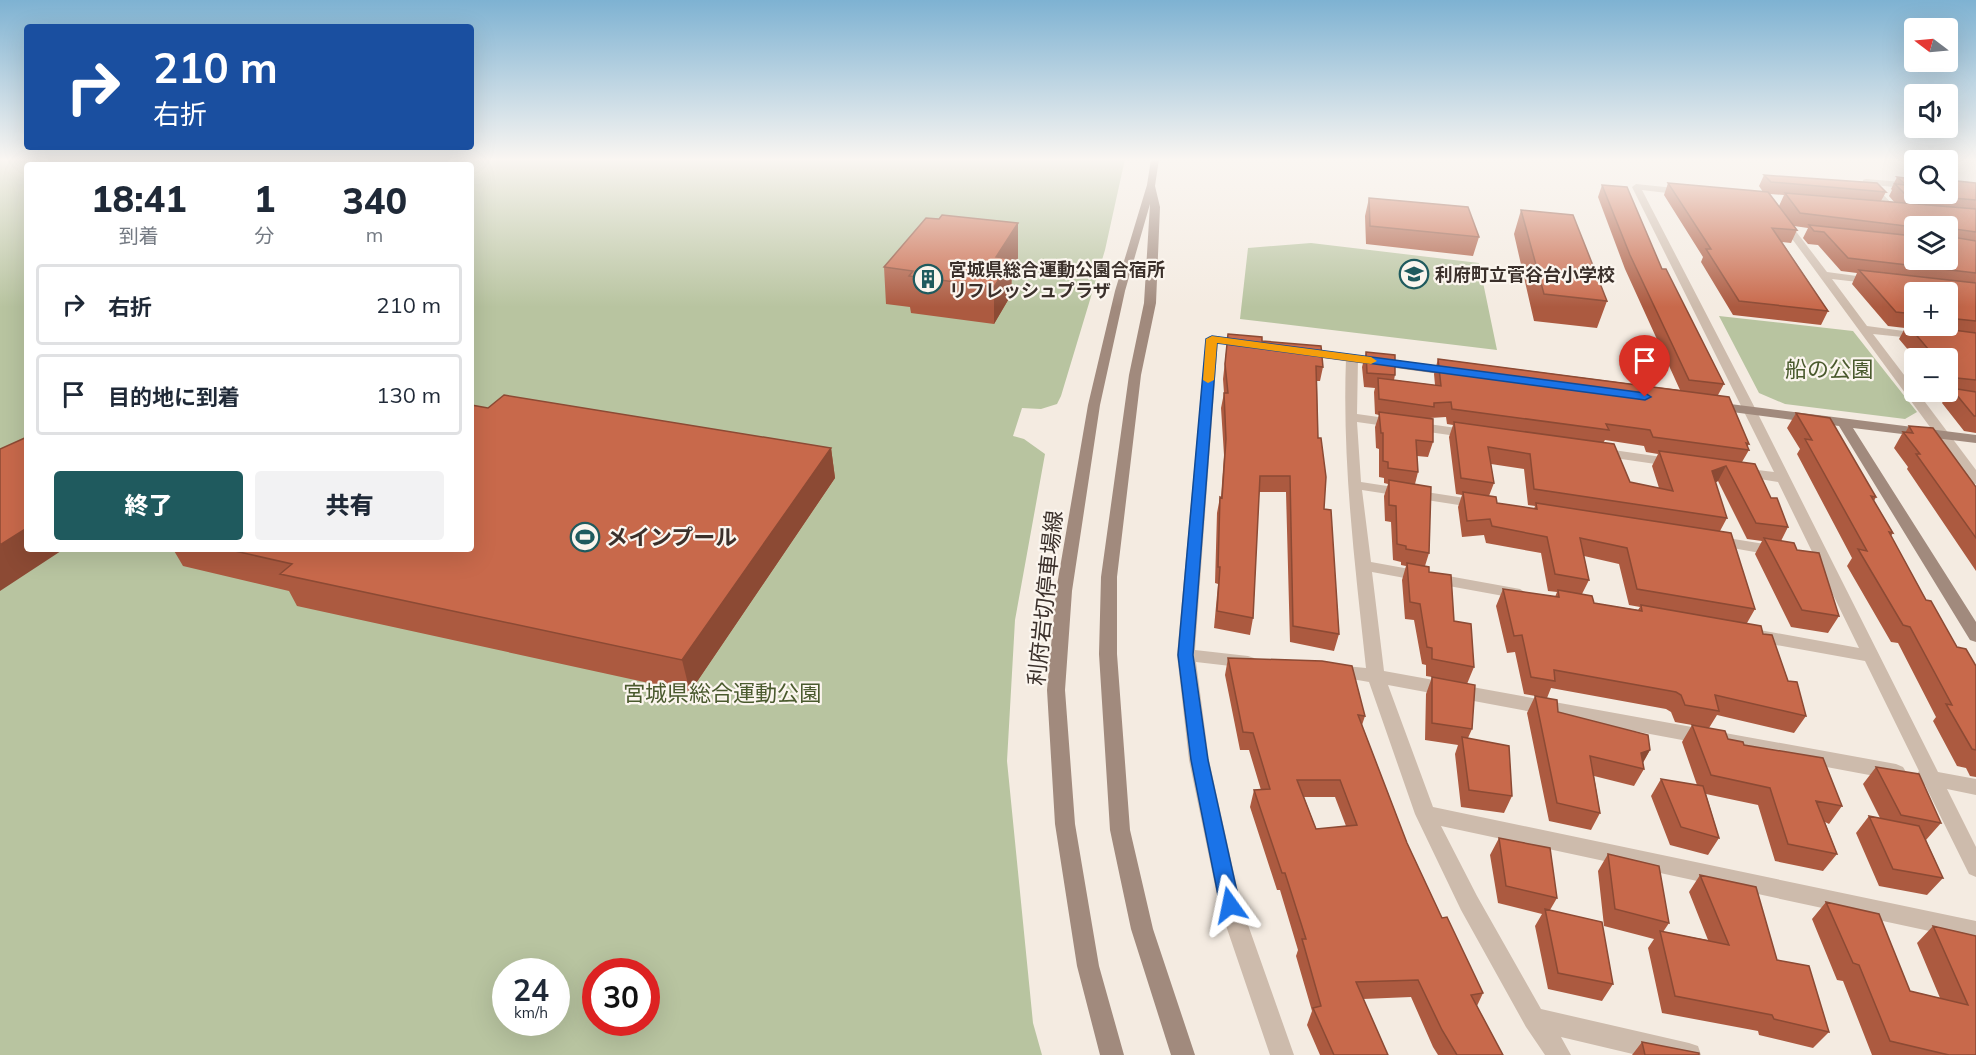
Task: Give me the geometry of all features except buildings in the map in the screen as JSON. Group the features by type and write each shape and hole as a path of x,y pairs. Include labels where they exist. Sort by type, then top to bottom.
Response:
{"main road":[{"name":"利府岩切停車場線","path":"1112,1055 1088,966 1065,824 1056,690 1064,591 1094,405 1120,291 1144,208"},
{"name":"利府岩切停車場線","path":"1155,208 1150,303 1135,375 1109,577 1108,654 1120,830 1142,929 1183,1055"},
{"path":"1212,339 1258,346"},
{"path":"1293,350 1469,373"},
{"path":"1703,404 1976,439"},
{"path":"1844,423 1976,636"}],"street":[{"path":"1647,208 1750,410 1976,868"},
{"path":"1773,208 1797,232 1824,275 1904,382"},
{"path":"1882,210 1905,212"},
{"path":"1824,275 1882,282"},
{"path":"1864,328 1931,337"},
{"path":"1212,339 1185,655 1199,760 1230,905 1282,1055"},
{"path":"1352,358 1350,417 1354,485 1376,676 1425,814 1469,903 1534,1018 1559,1055"},
{"path":"1958,399 1976,402"},
{"path":"1919,402 1976,480"},
{"path":"1350,417 1490,437"},
{"path":"1584,450 1689,465"},
{"path":"1724,469 1783,478"},
{"path":"1354,485 1494,507"},
{"path":"1694,538 1823,558"},
{"path":"1364,566 1541,597"},
{"path":"1742,633 1871,656"},
{"path":"1185,655 1269,664"},
{"path":"1316,669 1376,676 1976,787"},
{"path":"1425,814 1976,931"},
{"path":"1534,1018 1689,1055"}],"green space":[{"name":"宮城県総合運動公園","path":"0,208 24,208 24,552 474,552 474,208 1114,208 1105,250 1061,396 1057,404 1041,409 1022,408 1013,436 1024,439 1045,454 1015,620 1007,761 1033,1023 1042,1055 0,1055"},
{"path":"1311,243 1479,263 1497,350 1240,319 1248,248"},
{"name":"船の公園","path":"1719,316 1853,331 1904,396 1904,402 1909,402 1917,412 1905,419 1785,404 1759,393"}],"slow traffic":[{"path":"1208,380 1212,339 1371,361"}],"place":[{"name":"利府町立菅谷台小学校","path":"1414,274"},
{"name":"宮城県総合運動公園合宿所 リフレッシュプラザ","path":"928,279"},
{"name":"メインプール","path":"585,537"}],"route":[{"path":"1230,905 1199,760 1185,655 1212,339 1645,397"}]}
